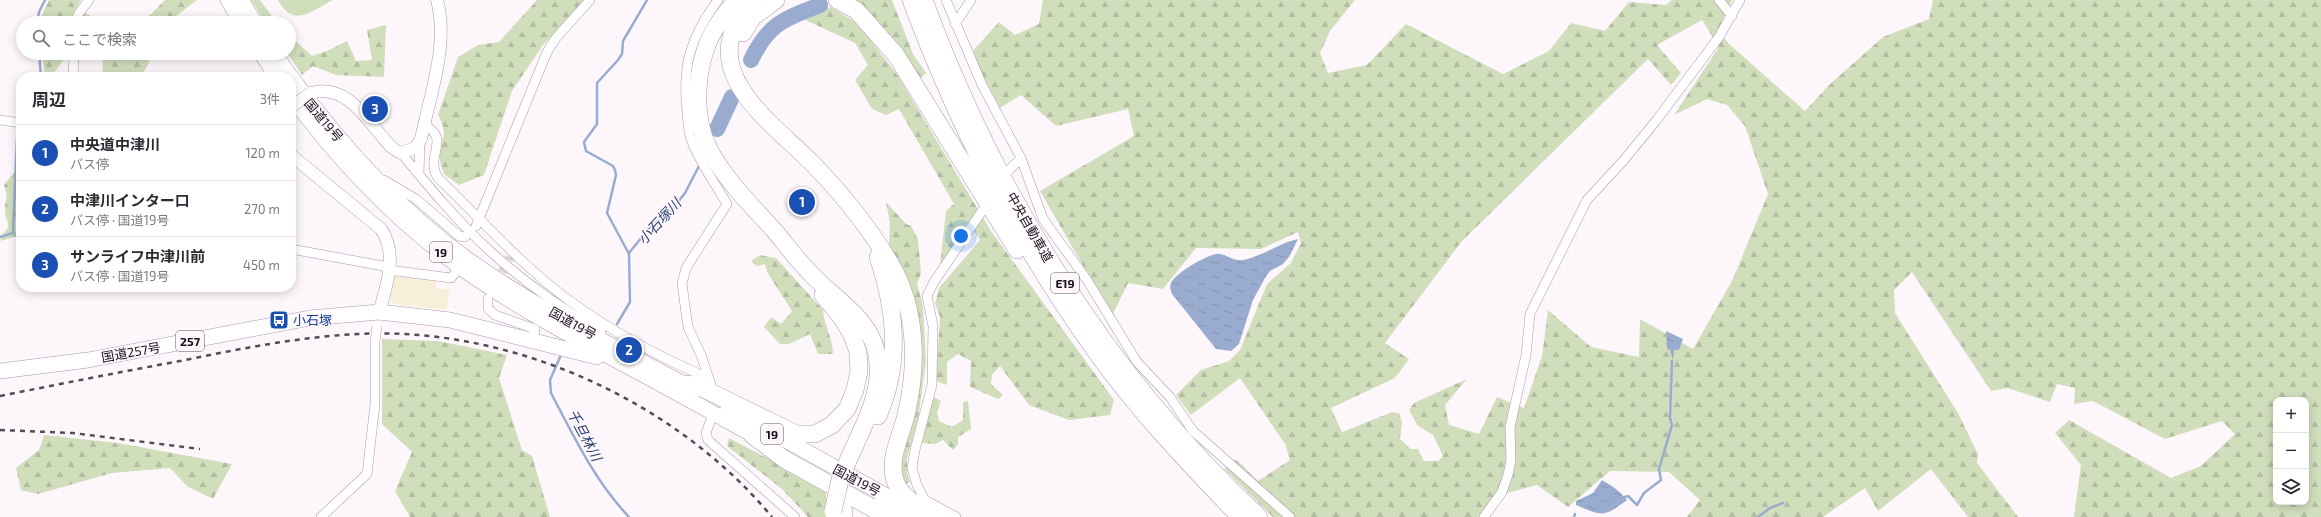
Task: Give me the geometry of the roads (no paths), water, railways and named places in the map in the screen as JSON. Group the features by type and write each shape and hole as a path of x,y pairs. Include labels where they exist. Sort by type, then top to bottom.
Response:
{"highway":[{"path":"228,0 238,16"},
{"path":"241,0 251,16"},
{"path":"753,0 742,11 730,34 728,51 730,67 735,79 752,102 775,128 813,164 867,229 894,270 908,305 912,327 914,355 912,382 893,463 896,482 902,494 938,517"},
{"path":"752,102 739,74 737,57 740,43 745,28 753,17 776,0"},
{"path":"837,0 856,10 896,55 984,200 1053,305 1098,354"},
{"name":"中央自動車道","path":"910,0 959,119 982,168 1033,257 1098,354 1194,471 1240,517"},
{"path":"731,2 714,31 706,49 700,72 699,110 708,146 745,199 815,279 851,309 862,322 875,346 878,363 874,400 851,466 846,492 838,514"},
{"name":"中央自動車道","path":"928,4 956,81 992,159 1056,271 1122,366 1149,399 1205,462 1259,517"},
{"path":"265,60 273,72"},
{"name":"国道19号","path":"279,60 287,72"},
{"name":"国道19号","path":"296,84 320,116 393,197 467,258 503,283 685,384"},
{"name":"国道19号","path":"296,103 312,124 354,173 414,230 535,329 716,404 925,517"},
{"path":"851,466 886,398 894,352 894,329 888,290 867,229"},
{"path":"685,384 696,385 716,404 796,434 815,434 832,424 847,409 855,390 859,371 858,352 852,335 842,318 824,299 815,279"},
{"name":"国道257号","path":"0,371 96,358 310,318 378,319"},
{"name":"257","path":"378,319 450,320 535,329 615,365 627,366"},
{"name":"国道19号","path":"716,404 752,435 900,517"},
{"path":"752,435 784,459 888,517"}],"street":[{"path":"78,16 89,0"},
{"path":"419,174 421,138 441,43 440,14 437,0"},
{"path":"478,222 547,52 556,38 590,0"},
{"path":"946,0 982,85 1021,158 1043,219 1087,280 1137,362 1170,397 1193,431 1290,517"},
{"path":"955,24 971,0"},
{"path":"1719,0 1732,16"},
{"path":"1484,517 1502,492 1508,475 1511,460 1510,427 1526,355 1530,314 1587,200 1624,160 1719,37 1740,0"},
{"path":"731,2 700,24 691,47 686,94 690,138 698,155 727,204 686,268 682,284 688,327 701,355 716,404 706,433 708,440 795,517"},
{"path":"73,72 74,60"},
{"path":"296,104 311,93 325,91 345,97 363,113 391,148 401,153 491,252 568,311 615,341 620,349"},
{"path":"0,120 16,122"},
{"path":"424,125 433,131 438,138 433,164 435,174 478,222 512,254 553,287 589,313 670,360 708,378"},
{"path":"401,153 415,148 421,138"},
{"path":"1009,170 1021,158"},
{"path":"296,159 381,229 387,238 390,250 389,270 378,319 375,342 375,404 367,474 320,517"},
{"path":"362,164 416,199 459,236 465,237"},
{"path":"956,517 925,500 917,485 912,468 915,450 932,385 933,326 927,296 934,282 982,211"},
{"path":"296,250 383,266 389,270 451,278 460,267"},
{"path":"488,299 488,308 495,314 535,329"}],"water":[{"path":"1298,239 1289,257 1283,264 1270,271 1265,278 1253,300 1239,344 1231,351 1216,349 1172,294 1170,286 1174,279 1186,269 1209,256 1220,254 1237,260 1243,260 1257,256 1284,243"},
{"path":"1666,331 1683,339 1679,350 1674,350 1673,360 1670,350 1667,349"},
{"path":"1602,480 1618,491 1627,500 1613,510 1603,513 1593,512 1576,505 1576,501 1593,493"}],"waterway":[{"path":"38,16 45,0"},
{"name":"千旦林川","path":"617,324 630,302 629,254 607,213 616,175 613,166 586,151 584,142 597,124 597,83 622,54 623,41 647,0"},
{"name":"小石塚川","path":"751,60 764,38 771,30 787,19 820,5"},
{"path":"40,60 41,72"},
{"name":"小石塚川","path":"717,129 732,97"},
{"path":"0,237 13,233 16,162"},
{"name":"小石塚川","path":"629,253 650,227 671,211 685,193 699,166"},
{"name":"千旦林川","path":"561,355 550,380 551,393 595,474 629,517"},
{"path":"1622,498 1628,496 1637,505 1644,493 1661,480 1659,469 1672,425 1670,418 1672,361"},
{"path":"1758,517 1770,508 1783,503"}],"tunnel":[{"path":"496,284 510,257"}],"railway":[{"path":"0,396 246,348 313,338 358,334 415,335 473,343 530,358 586,379 638,406 688,438 733,475 772,517"},
{"path":"0,430 73,433 200,449"}],"place":[{"name":"サンライフ中津川前","path":"375,109"},
{"name":"中央道中津川","path":"802,202"},
{"name":"小石塚","path":"279,320"},
{"name":"中津川インター口","path":"629,350"}]}
